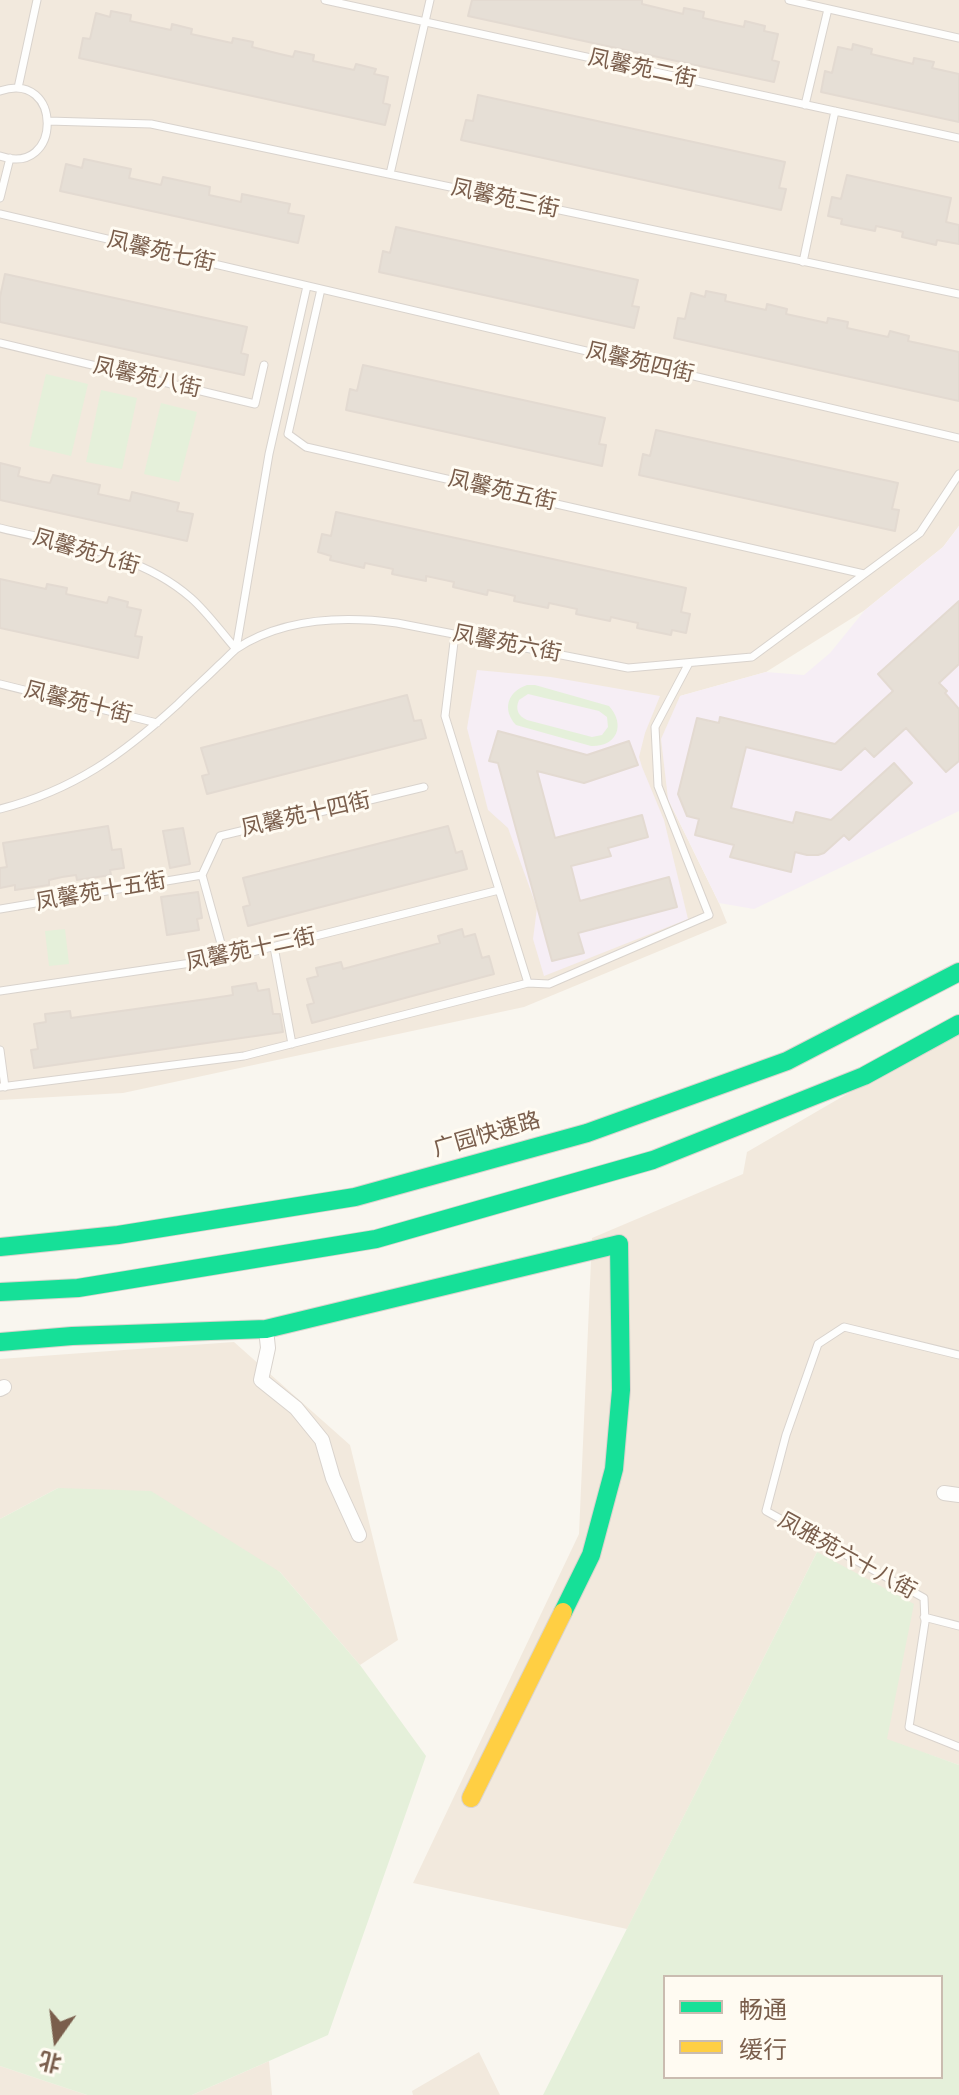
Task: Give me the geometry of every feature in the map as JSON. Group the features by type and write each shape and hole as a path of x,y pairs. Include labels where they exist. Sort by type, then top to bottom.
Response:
{"main road":[{"name":"广园快速路","path":"0,1247 118,1235 355,1197 587,1133 787,1061 959,972"},
{"path":"0,1292 78,1288 376,1239 653,1160 864,1076 959,1024"},
{"path":"0,1342 72,1336 266,1329 619,1244 621,1390 614,1469 595,1541 558,1625 471,1798"}],"street":[{"path":"266,1329 268,1348 261,1380 296,1408 322,1440 333,1478 359,1535"}],"lane":[{"path":"18,88 37,0"},
{"name":"凤馨苑二街","path":"325,0 959,138"},
{"path":"390,174 430,0"},
{"path":"789,0 959,38"},
{"path":"805,105 828,9"},
{"path":"0,91 18,88 37,97 44,105 49,128 45,140 28,156 0,156"},
{"path":"803,262 835,111"},
{"name":"凤馨苑三街","path":"48,121 151,124 959,294"},
{"path":"0,198 10,158"},
{"name":"凤馨苑七街","path":"0,214 321,289"},
{"path":"236,649 269,454 307,286"},
{"name":"凤馨苑四街","path":"321,289 959,438"},
{"name":"凤馨苑五街","path":"321,289 288,434 306,447 864,574"},
{"name":"凤馨苑八街","path":"0,343 255,404 264,365"},
{"name":"凤馨苑六街","path":"0,809 29,801 94,771 127,749 236,649 298,624 364,618 628,668 752,657 920,533 959,474"},
{"name":"凤馨苑九街","path":"0,528 107,553 159,575 189,596 236,649"},
{"path":"455,634 445,716 528,983"},
{"path":"0,1050 3,1087 244,1056 528,983 549,984 709,915 658,786 655,727 689,663"},
{"name":"凤馨苑十街","path":"0,684 157,723"},
{"name":"凤馨苑十四街","path":"202,875 220,836 424,787"},
{"path":"202,875 225,958"},
{"name":"凤馨苑十五街","path":"0,909 202,875"},
{"name":"凤馨苑十二街","path":"0,991 225,958 499,890"},
{"path":"274,947 292,1044"},
{"name":"凤雅苑六十八街","path":"959,1355 844,1327 818,1344 786,1435 766,1511 924,1598 909,1727 959,1747"},
{"name":"凤雅苑六十八街","path":"924,1617 959,1626"}],"shaded area":[{"path":"0,0 959,0 959,526 943,547 865,610 766,672 680,696 668,799 727,923 524,1007 123,1093 0,1100"},
{"path":"959,526 959,811 754,909 719,903 668,799 661,739 680,696 766,672 804,675 830,653 865,610 943,547"},
{"path":"477,670 551,677 660,696 639,757 664,820 688,919 544,976 533,939 537,908 508,828 488,810 467,728"},
{"path":"959,1029 959,1765 887,1740 817,1552 627,1929 413,1883 579,1534 592,1238 743,1174 747,1152"},
{"path":"234,1342 350,1445 398,1640 360,1665 280,1572 58,1488 0,1519 0,1359"},
{"path":"479,2052 500,2095 413,2095 412,2091"},
{"path":"269,2061 272,2095 192,2095"},
{"path":"0,2066 87,2095 0,2095"}],"green space":[{"path":"46,374 88,384 71,456 29,446"},
{"path":"101,390 137,398 122,469 86,462"},
{"path":"161,403 197,412 179,482 144,474"},
{"path":"535,685 609,706 617,720 616,734 607,743 591,746 516,725 508,708 511,697 520,688","holes":["528,694 599,711 607,717 608,727 602,735 592,737 527,720 519,714 517,706 519,700"]},
{"path":"65,929 69,964 49,966 45,931"},
{"path":"58,1488 151,1491 280,1572 360,1665 426,1756 328,2035 192,2095 87,2095 0,2066 0,1519"},
{"path":"817,1552 914,1604 887,1739 959,1765 959,2095 543,2095"}],"building":[{"path":"472,0 642,0 642,4 683,14 684,8 704,12 703,18 744,27 745,21 765,26 764,31 778,34 772,60 779,62 774,82 468,16"},
{"path":"111,11 131,15 130,21 171,30 172,24 192,29 191,34 232,43 233,38 253,42 252,47 293,57 295,51 314,55 313,61 354,70 356,64 376,69 374,74 388,77 383,103 390,105 385,125 79,58 83,38 90,39 96,13 110,17"},
{"path":"853,44 872,49 871,54 913,64 914,58 934,62 932,68 959,74 959,122 821,92 825,71 832,73 838,47 852,50"},
{"path":"478,95 785,162 779,188 786,189 781,210 461,140 466,120 473,121"},
{"path":"84,159 131,169 129,178 161,185 163,177 210,187 209,195 241,202 242,194 290,204 288,213 304,216 298,243 60,191 66,164 82,168"},
{"path":"847,175 951,198 946,222 959,225 959,244 937,240 936,245 902,237 903,232 890,229 876,226 875,231 841,224 842,219 828,216 832,197 841,199"},
{"path":"396,227 638,280 632,306 639,307 634,328 379,272 383,251 390,253"},
{"path":"5,274 247,327 241,353 248,355 244,375 0,322 0,297"},
{"path":"706,291 726,295 725,301 766,310 767,304 787,309 786,314 827,323 828,318 848,322 847,328 888,337 890,331 909,336 908,341 959,352 959,401 674,338 678,318 685,319 691,293 705,297"},
{"path":"363,365 605,418 599,444 606,445 602,466 346,410 350,389 357,391"},
{"path":"656,430 898,483 892,509 899,510 895,531 639,475 643,454 650,456"},
{"path":"0,463 20,468 18,476 34,480 50,483 53,475 100,485 98,494 130,501 132,492 179,503 177,511 193,514 187,541 0,500"},
{"path":"336,512 686,588 681,612 690,614 686,633 672,630 671,635 637,628 638,623 611,617 610,621 576,614 577,609 549,603 548,608 514,601 515,596 502,593 488,590 487,595 453,587 454,582 426,576 426,581 392,574 393,569 365,563 364,568 330,560 331,556 318,552 322,534 331,536"},
{"path":"0,579 46,589 47,584 67,588 66,594 107,603 109,597 128,602 127,607 141,610 135,636 142,637 138,658 0,628"},
{"path":"959,601 959,664 939,683 959,709 959,761 946,772 906,728 874,757 865,748 841,770 746,747 731,808 793,823 796,812 831,820 894,763 912,783 849,840 844,835 818,855 795,852 791,872 730,857 734,845 695,835 699,819 687,816 678,794 697,718 719,723 720,717 835,744 893,691 878,674"},
{"path":"407,695 414,721 421,720 426,738 207,794 202,776 209,774 201,748"},
{"path":"498,731 587,755 629,741 638,765 584,783 537,771 555,838 642,815 648,837 608,848 611,856 571,866 580,901 669,877 677,907 578,933 584,953 552,961 498,763 489,761"},
{"path":"108,826 112,850 121,849 124,868 110,870 111,875 77,880 76,875 62,877 49,880 49,885 15,890 15,885 0,888 0,868 7,867 3,843"},
{"path":"448,826 456,853 462,851 467,869 248,926 243,907 250,905 243,878"},
{"path":"183,828 190,864 170,868 163,831"},
{"path":"198,892 202,918 197,919 199,930 167,935 161,897"},
{"path":"462,929 464,937 475,934 482,958 489,956 494,974 312,1023 307,1005 314,1003 307,979 318,976 316,968 341,962 343,969 440,943 438,936"},
{"path":"256,983 258,991 269,989 273,1014 280,1014 283,1032 34,1068 31,1050 38,1049 34,1024 46,1022 45,1014 70,1011 71,1018 207,999 233,995 232,987"}],"traffic: fast":[{"path":"0,1247 118,1235 355,1197 587,1133 787,1061 959,972"},
{"path":"0,1292 78,1288 376,1239 653,1160 864,1076 959,1024"},
{"path":"0,1342 72,1336 266,1329 619,1244 621,1390 614,1469 591,1555 563,1612"}],"traffic: slow":[{"path":"471,1798 563,1612"}]}
